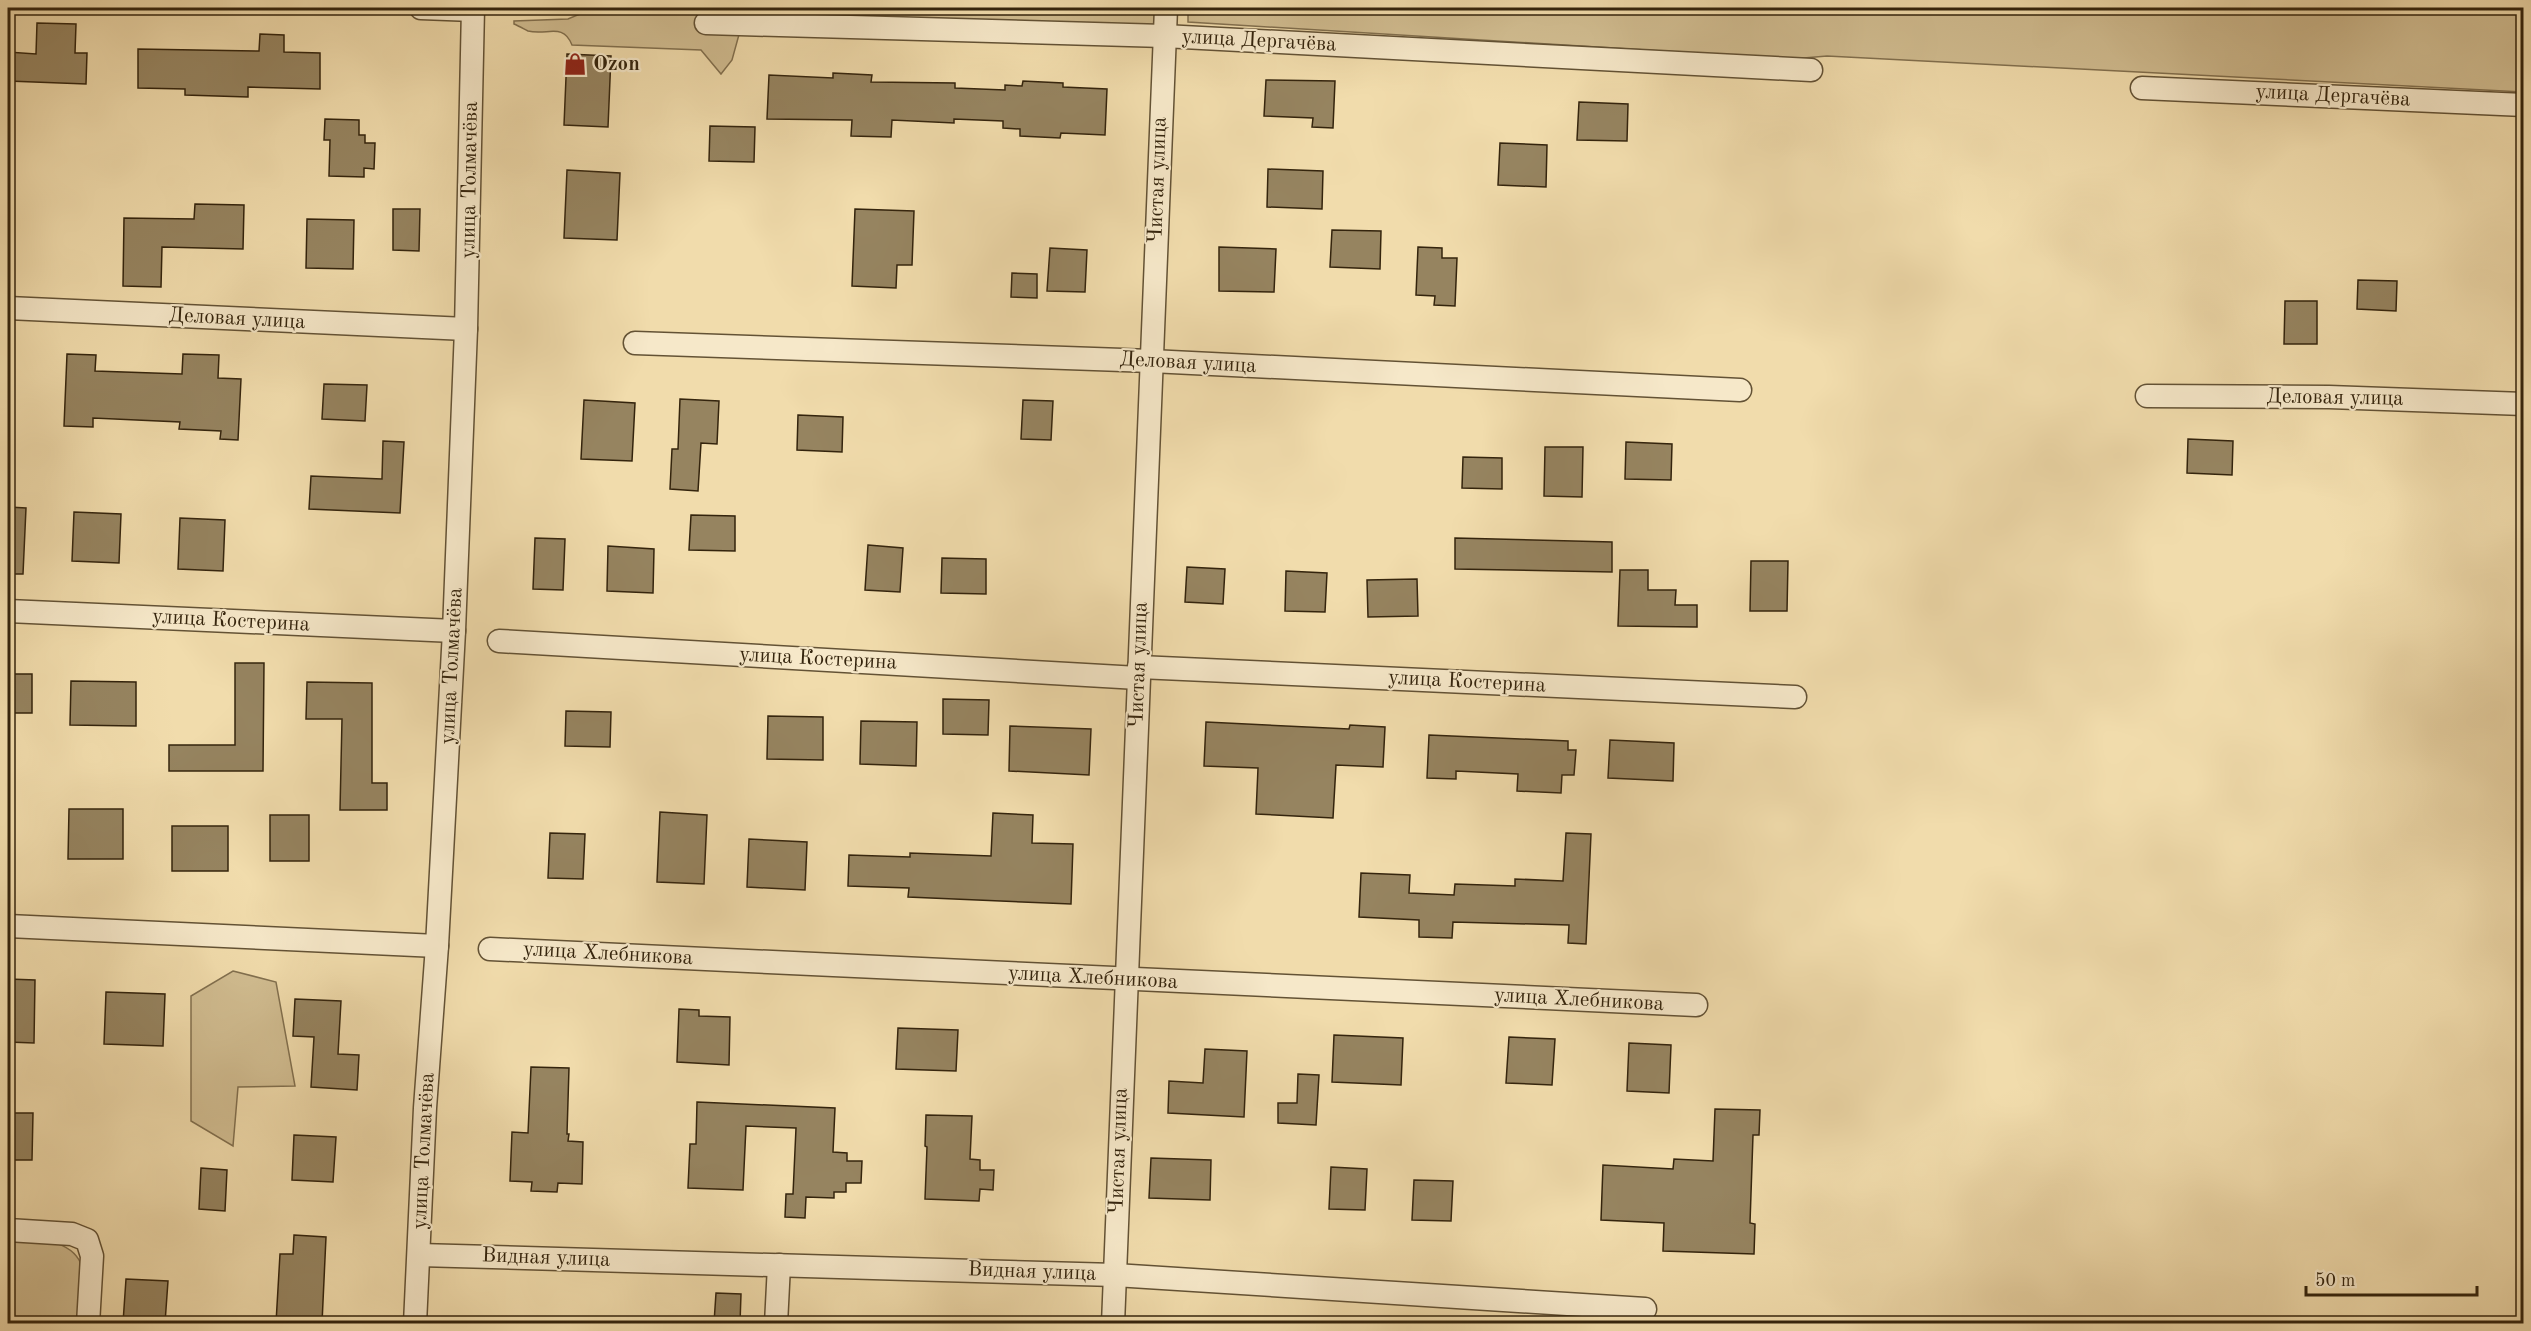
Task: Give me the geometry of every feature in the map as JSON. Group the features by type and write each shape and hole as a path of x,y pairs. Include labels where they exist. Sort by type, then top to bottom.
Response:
{"street":[{"path":"421,8 473,9"},
{"name":"Чистая улица","path":"1113,1323 1166,8"},
{"name":"улица Толмачёва","path":"415,1323 425,1108 437,946 454,631 466,329 473,9"},
{"name":"улица Дергачёва","path":"706,24 1164,36 1811,70"},
{"name":"улица Дергачёва","path":"2142,88 2523,105"},
{"name":"Деловая улица","path":"8,308 466,329"},
{"name":"Деловая улица","path":"635,342 1151,361 1740,390"},
{"name":"Деловая улица","path":"2147,396 2329,397 2523,404"},
{"name":"улица Костерина","path":"8,611 454,631"},
{"name":"улица Костерина","path":"499,641 1138,673 1795,697"},
{"path":"8,926 437,946"},
{"name":"улица Хлебникова","path":"490,949 1696,1005"},
{"path":"8,1230 72,1234 87,1240 92,1256 88,1323"},
{"name":"Видная улица","path":"419,1255 1115,1275 1645,1309"},
{"path":"776,1323 779,1265"}],"shaded area":[{"path":"581,8 1163,8 1162,20 1144,31 708,10 702,16 740,31 732,60 721,74 701,50 572,45 564,34 559,32 528,31 514,24 514,21 568,19 580,14"},
{"path":"1188,8 2523,8 2523,92 1827,56 1792,59 1188,22"},
{"path":"233,971 276,982 295,1086 238,1087 233,1146 191,1121 191,996"},
{"path":"8,1237 51,1242 70,1250 77,1257 83,1272 78,1323 8,1324"}],"building":[{"path":"37,23 76,24 75,53 87,53 86,84 8,81 8,52 36,54"},
{"path":"260,34 284,35 284,52 320,53 320,89 248,87 248,97 185,95 185,89 138,88 138,49 259,51"},
{"path":"567,54 611,56 608,127 564,125"},
{"path":"833,73 872,75 871,82 955,83 955,88 1005,90 1005,85 1022,86 1023,81 1063,83 1063,87 1107,89 1105,135 1061,133 1060,138 1020,136 1020,129 1003,128 1003,121 954,119 954,123 892,120 891,137 851,136 852,120 767,119 769,75 833,78"},
{"path":"1266,80 1335,81 1333,128 1312,127 1313,118 1264,116"},
{"path":"1579,102 1628,104 1627,141 1577,140"},
{"path":"325,119 359,120 359,135 365,135 365,143 375,143 374,169 364,168 364,177 329,176 330,140 324,140"},
{"path":"710,126 755,127 754,162 709,161"},
{"path":"1500,143 1547,145 1546,187 1498,185"},
{"path":"1268,169 1323,171 1322,209 1267,207"},
{"path":"567,170 620,173 617,240 564,238"},
{"path":"195,204 244,205 243,249 162,247 161,287 123,286 124,218 194,219"},
{"path":"393,209 420,209 419,251 393,250"},
{"path":"855,209 914,211 912,265 897,265 896,288 852,286"},
{"path":"307,219 354,220 353,269 306,268"},
{"path":"1332,230 1381,231 1380,269 1330,267"},
{"path":"1219,247 1276,249 1274,292 1219,291"},
{"path":"1418,247 1442,248 1442,258 1457,258 1455,306 1434,305 1435,296 1416,295"},
{"path":"1050,248 1087,250 1085,292 1047,291"},
{"path":"1012,273 1037,274 1037,298 1011,297"},
{"path":"2358,280 2397,281 2396,311 2357,309"},
{"path":"2285,301 2317,301 2317,344 2284,344"},
{"path":"67,354 96,355 95,371 182,374 183,354 219,355 218,378 241,379 238,440 220,439 221,431 179,429 180,422 93,418 93,427 64,426"},
{"path":"324,384 367,385 365,421 322,419"},
{"path":"680,399 719,401 717,444 701,443 698,491 670,489 672,449 678,449"},
{"path":"584,400 635,403 632,461 581,459"},
{"path":"1023,400 1053,401 1051,440 1021,439"},
{"path":"798,415 843,417 842,452 797,450"},
{"path":"2188,439 2233,441 2232,475 2187,473"},
{"path":"383,441 404,442 400,513 309,509 311,476 382,479"},
{"path":"1626,442 1672,444 1671,480 1625,479"},
{"path":"1545,447 1583,447 1582,497 1544,496"},
{"path":"1463,457 1502,458 1502,489 1462,488"},
{"path":"8,507 26,508 23,574 8,574"},
{"path":"74,512 121,514 119,563 72,561"},
{"path":"691,515 735,516 735,551 689,550"},
{"path":"180,518 225,520 223,571 178,569"},
{"path":"535,538 565,539 563,590 533,589"},
{"path":"1455,538 1612,542 1612,572 1455,569"},
{"path":"868,545 903,548 900,592 865,590"},
{"path":"608,546 654,549 653,593 607,591"},
{"path":"942,558 986,559 986,594 941,593"},
{"path":"1751,561 1788,561 1787,611 1750,611"},
{"path":"1187,567 1225,569 1223,604 1185,602"},
{"path":"1620,570 1648,570 1648,590 1676,590 1675,605 1697,605 1697,627 1618,626"},
{"path":"1286,571 1327,573 1325,612 1285,611"},
{"path":"1417,579 1418,616 1368,617 1367,580"},
{"path":"235,663 264,663 263,771 169,771 169,745 235,745"},
{"path":"8,674 32,674 32,713 8,713"},
{"path":"71,681 136,682 136,726 70,725"},
{"path":"307,682 372,683 372,783 387,783 387,810 340,810 342,719 306,719"},
{"path":"943,699 989,700 988,735 943,734"},
{"path":"566,711 611,712 610,747 565,746"},
{"path":"768,716 823,717 823,760 767,759"},
{"path":"861,721 917,722 916,766 860,764"},
{"path":"1206,722 1349,729 1350,725 1385,727 1383,767 1336,765 1333,818 1256,814 1258,768 1204,766"},
{"path":"1010,726 1091,729 1089,775 1009,771"},
{"path":"1429,735 1568,741 1568,750 1576,750 1574,775 1562,775 1561,793 1517,791 1518,774 1456,771 1456,779 1427,778"},
{"path":"1610,740 1674,743 1673,781 1608,778"},
{"path":"69,809 123,809 123,859 68,859"},
{"path":"660,812 707,815 704,884 657,882"},
{"path":"993,813 1033,815 1032,843 1073,844 1071,904 908,897 909,888 848,886 849,855 910,857 910,853 991,856"},
{"path":"270,815 309,815 309,861 270,861"},
{"path":"172,826 228,826 228,871 172,871"},
{"path":"550,833 585,834 583,879 548,878"},
{"path":"1566,833 1591,834 1586,944 1568,943 1569,925 1453,922 1452,938 1419,937 1419,920 1359,917 1361,873 1410,875 1409,893 1454,895 1455,884 1515,886 1515,879 1563,881"},
{"path":"749,839 807,842 805,890 747,887"},
{"path":"8,979 35,980 34,1043 8,1042"},
{"path":"106,992 165,994 163,1046 104,1044"},
{"path":"295,999 341,1001 338,1054 359,1055 357,1090 311,1087 314,1037 293,1036"},
{"path":"679,1009 699,1010 699,1016 730,1017 729,1065 677,1062"},
{"path":"898,1028 958,1030 956,1071 896,1069"},
{"path":"1334,1035 1403,1038 1401,1085 1332,1082"},
{"path":"1509,1037 1555,1039 1552,1085 1506,1083"},
{"path":"1629,1043 1671,1045 1669,1093 1627,1091"},
{"path":"1205,1049 1247,1051 1244,1117 1168,1113 1169,1081 1203,1083"},
{"path":"531,1067 569,1068 567,1134 569,1134 568,1141 583,1142 582,1184 558,1183 557,1192 531,1191 532,1182 510,1181 512,1132 528,1133"},
{"path":"1298,1074 1319,1075 1316,1125 1278,1123 1278,1103 1297,1103"},
{"path":"697,1102 835,1108 833,1152 847,1153 847,1161 862,1161 861,1183 846,1183 846,1192 834,1192 834,1198 806,1197 805,1218 785,1217 786,1194 793,1194 796,1128 746,1126 743,1190 688,1188 690,1144 696,1144"},
{"path":"1715,1109 1760,1110 1759,1135 1753,1135 1750,1223 1755,1224 1754,1254 1663,1251 1664,1223 1601,1220 1603,1165 1673,1169 1674,1159 1713,1161"},
{"path":"8,1113 33,1113 32,1160 8,1160"},
{"path":"926,1115 972,1116 970,1159 980,1160 980,1170 994,1170 993,1190 980,1189 979,1201 925,1199"},
{"path":"294,1135 336,1137 333,1182 292,1180"},
{"path":"1151,1158 1211,1160 1210,1200 1149,1198"},
{"path":"1331,1167 1367,1169 1365,1210 1329,1209"},
{"path":"201,1168 227,1170 225,1211 199,1209"},
{"path":"1414,1180 1453,1181 1451,1221 1412,1220"},
{"path":"294,1235 326,1237 322,1323 276,1323 280,1254 293,1254"},
{"path":"126,1279 168,1281 165,1323 123,1323"},
{"path":"716,1293 741,1294 740,1323 714,1323"}],"place":[{"name":"Ozon","path":"575,64"}]}
